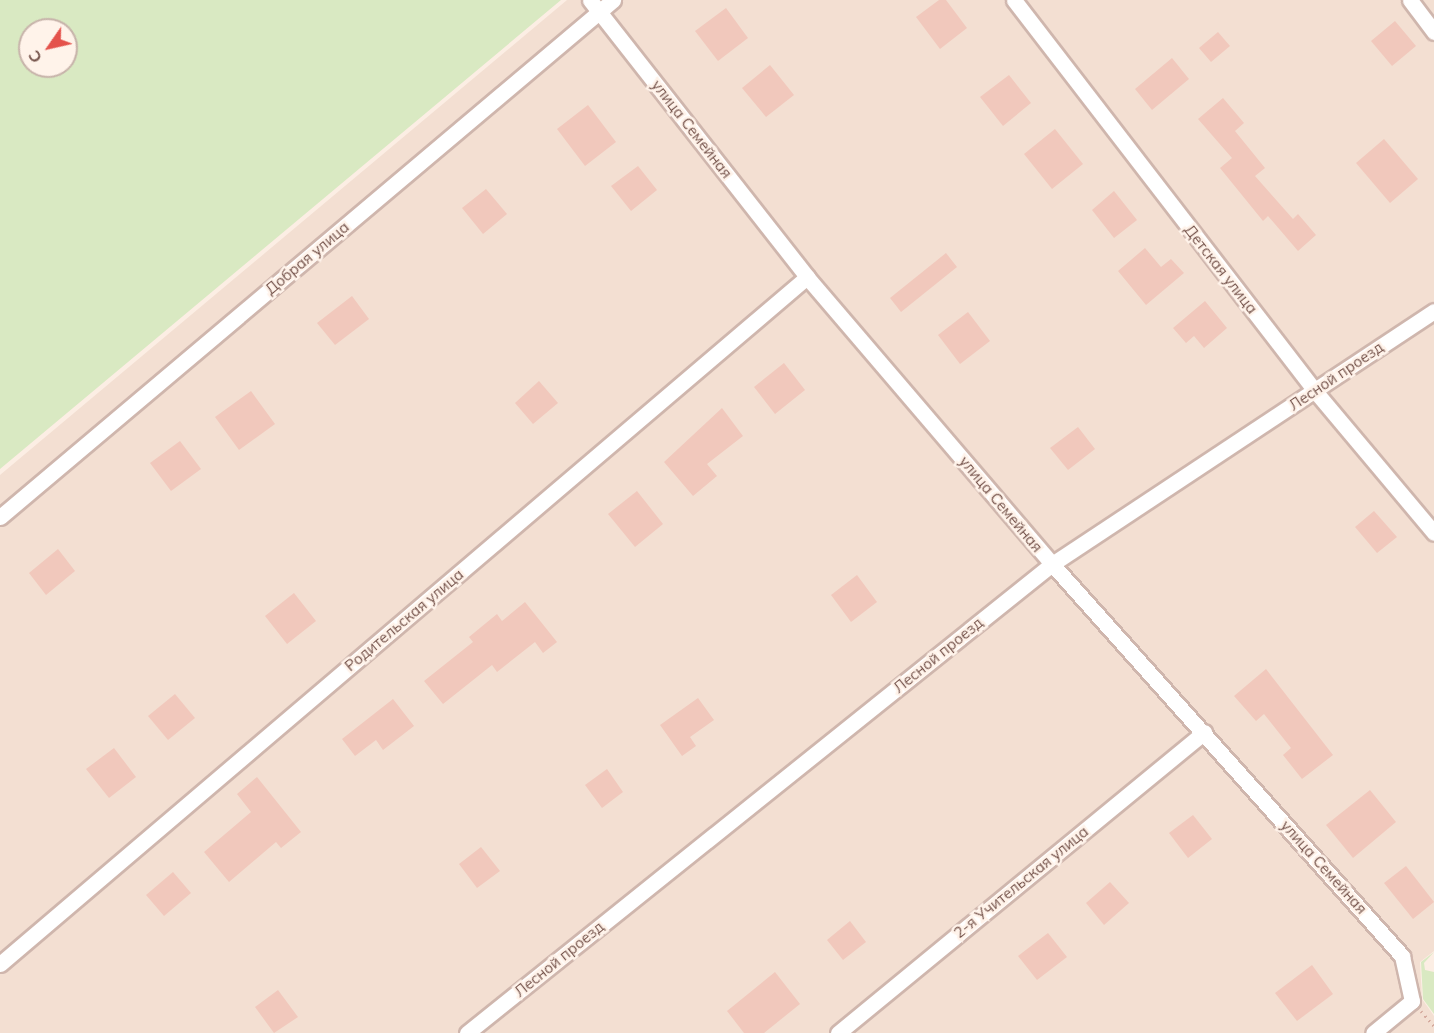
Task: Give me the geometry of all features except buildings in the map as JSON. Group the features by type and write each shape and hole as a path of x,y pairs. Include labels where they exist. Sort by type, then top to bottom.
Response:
{"street":[{"name":"Добрая улица","path":"0,517 595,5 613,0"},
{"name":"Детская улица","path":"1014,0 1314,391 1434,533"},
{"path":"1410,0 1434,32"},
{"name":"улица Семейная","path":"595,5 807,276 1052,564 1402,956 1412,1001 1373,1033"},
{"name":"Родительская улица","path":"0,964 807,276"},
{"name":"Лесной проезд","path":"467,1033 1052,564 1434,311"},
{"name":"2-я Учительская улица","path":"838,1033 1204,732"}],"shaded area":[{"path":"567,0 1434,0 1434,951 1420,962 1422,999 1434,1016 1434,1033 0,1033 0,475"}],"green space":[{"path":"0,0 561,0 0,469"},
{"path":"1434,952 1424,963 1425,970 1434,972 1434,1014 1423,999 1421,962"}]}
